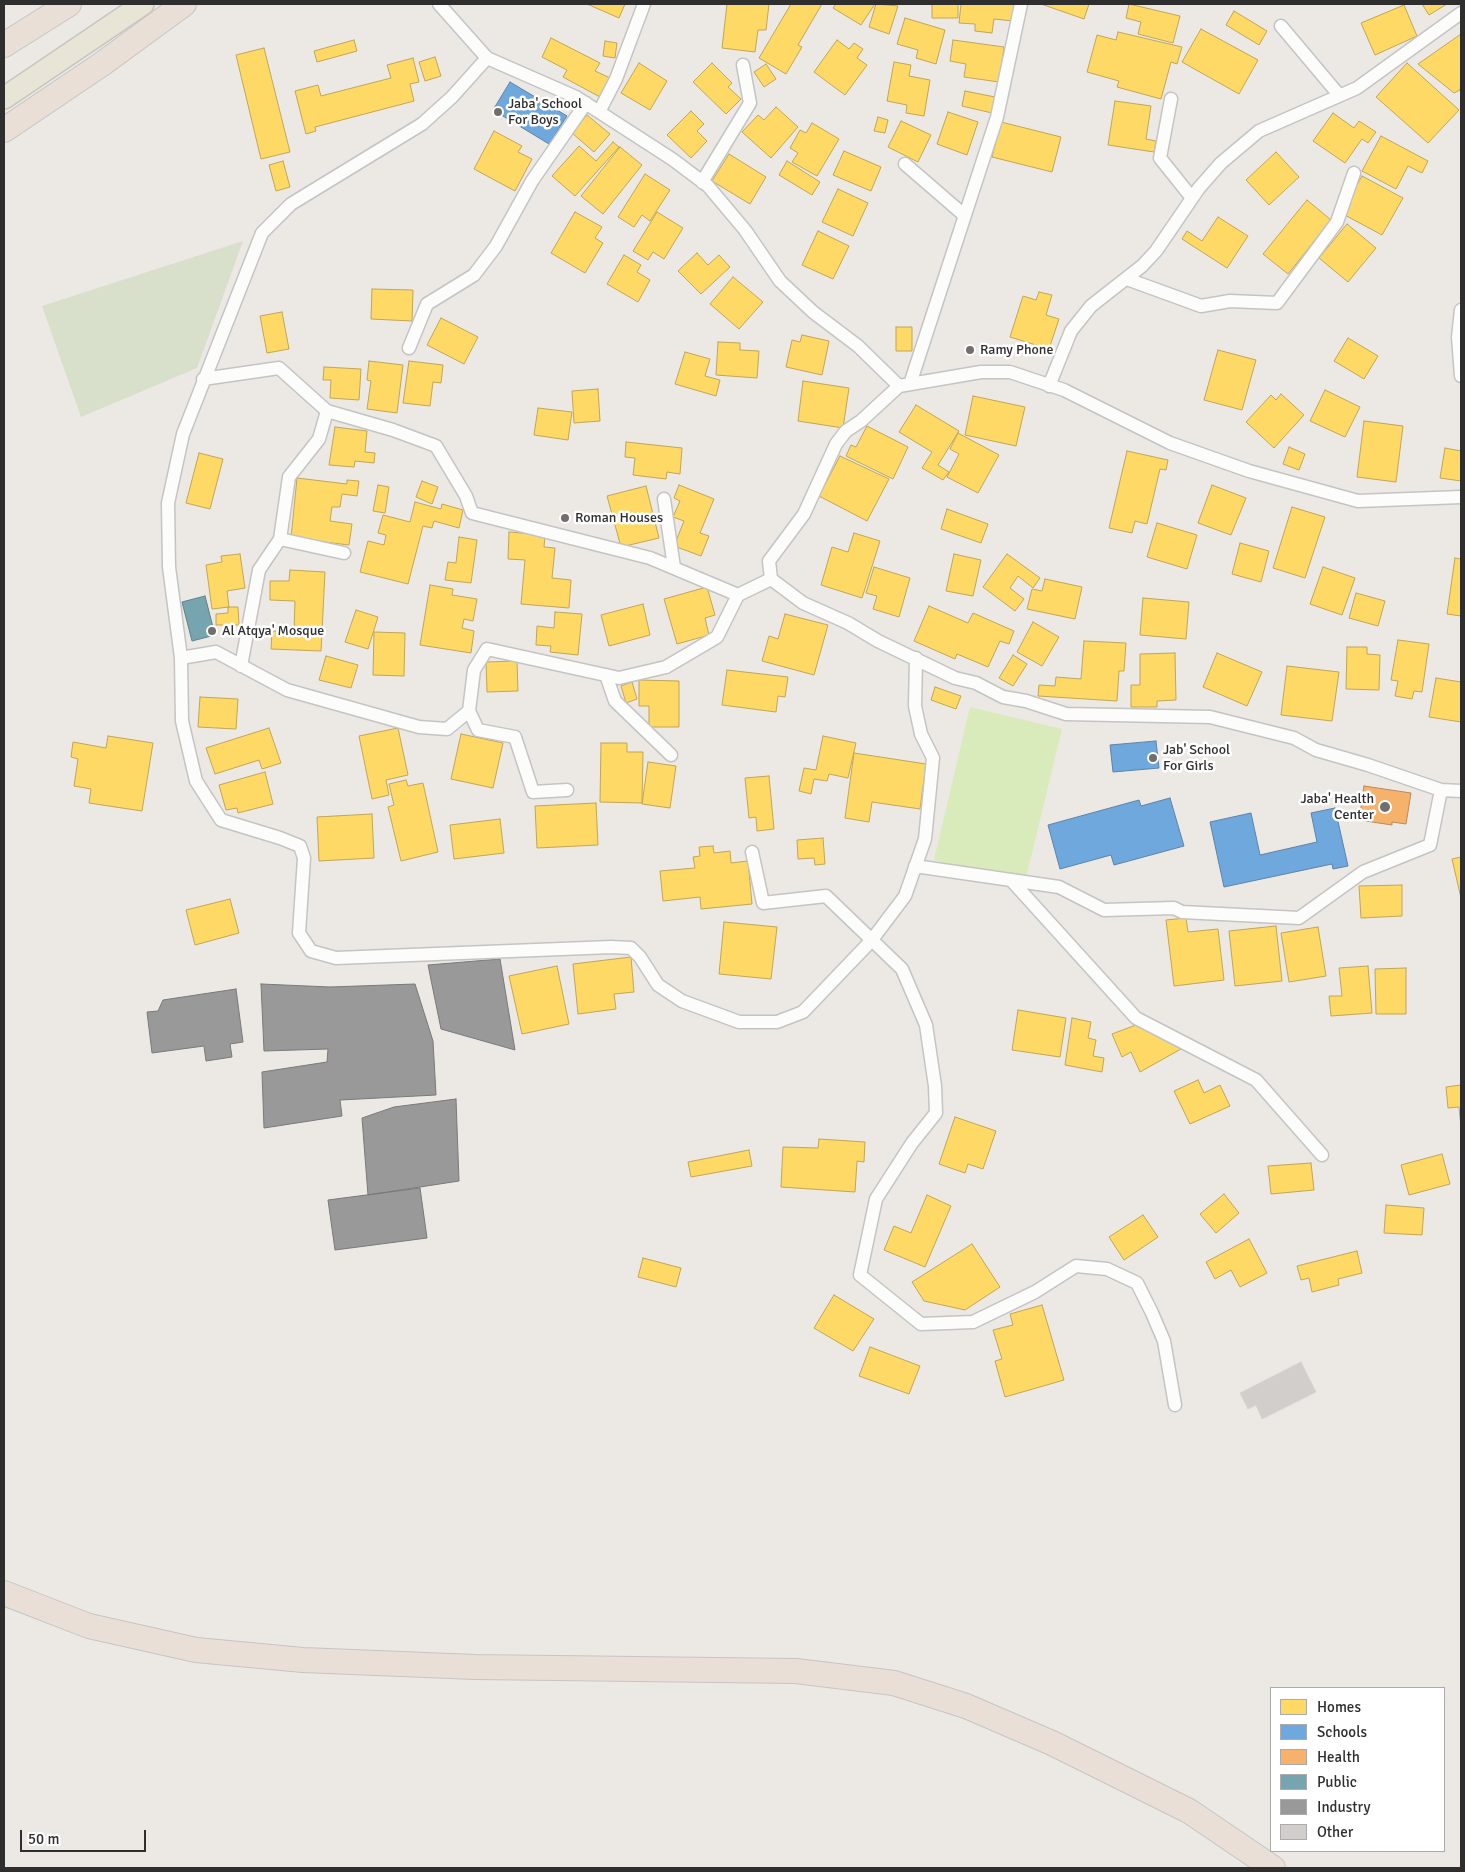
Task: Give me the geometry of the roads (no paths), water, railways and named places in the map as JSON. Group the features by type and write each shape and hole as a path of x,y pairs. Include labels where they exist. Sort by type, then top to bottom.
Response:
{"highway":[{"path":"4,45 69,4"},
{"path":"4,130 102,64 184,4"},
{"path":"4,1594 90,1626 196,1650 303,1660 475,1667 796,1671 894,1683 966,1706 1052,1743 1189,1811 1273,1868"}],"main road":[{"path":"4,82 120,4"},
{"path":"4,98 143,4"}],"street":[{"path":"439,4 487,58 586,103 672,159 702,182 745,230 780,281 812,312 858,346 904,385"},
{"path":"599,112 616,78 644,4"},
{"path":"904,385 997,117 1021,4"},
{"path":"1049,386 1071,331 1091,306 1127,279 1156,251 1192,198 1221,163 1259,131 1357,88 1461,13"},
{"path":"1281,26 1339,95"},
{"path":"487,58 452,97 422,124 291,204 262,233 203,379 183,434 168,503 169,568 181,658 182,721 196,781 221,820 300,846 304,858 300,932 311,951 336,958 611,947 631,948 658,985 682,1001 740,1022 777,1022 803,1012 871,941 905,896 925,839 933,758 921,734 915,706 916,658"},
{"path":"702,182 750,104 744,65"},
{"path":"1170,99 1160,158 1192,198"},
{"path":"409,348 428,304 474,275 496,246 532,181 586,103"},
{"path":"905,164 964,215"},
{"path":"1127,279 1201,306 1230,301 1277,303 1337,222 1354,173"},
{"path":"1461,310 1458,337 1461,376"},
{"path":"203,379 279,368 327,411 393,430 436,446 466,496 472,513 650,558 738,595"},
{"path":"1461,497 1358,501 1249,471 1170,443 1064,390 1010,372 980,372 904,385 846,431 836,444 804,514 769,561 771,579 803,604 955,678 976,683 1003,697 1026,701 1066,714 1210,717 1294,738 1316,750 1368,765 1441,790 1461,791"},
{"path":"241,666 259,570 280,539 289,477 319,439 327,411"},
{"path":"664,499 674,567"},
{"path":"280,539 344,553"},
{"path":"567,790 533,792 516,737 478,730 469,711 474,670 487,649 618,678 666,666 717,637 738,595 771,579"},
{"path":"181,658 216,652 287,690 419,727 447,729 469,711"},
{"path":"606,675 615,700 671,755"},
{"path":"915,866 1059,887 1104,910 1174,908 1182,912 1299,918 1363,872 1430,845 1441,790"},
{"path":"752,852 763,903 826,896 902,969 926,1025 935,1086 936,1113 912,1143 876,1199 860,1275 921,1324 973,1322 1035,1292 1076,1266 1107,1269 1137,1283 1164,1341 1175,1405"},
{"path":"1011,880 1136,1018 1256,1080 1322,1155"}],"place":[{"name":"Jaba' School For Boys","path":"498,112"},
{"name":"Ramy Phone","path":"970,350"},
{"name":"Roman Houses","path":"565,518"},
{"name":"Al Atqya' Mosque","path":"212,631"},
{"name":"Jab' School For Girls","path":"1153,758"},
{"name":"Jaba' Health Center","path":"1385,807"}]}
